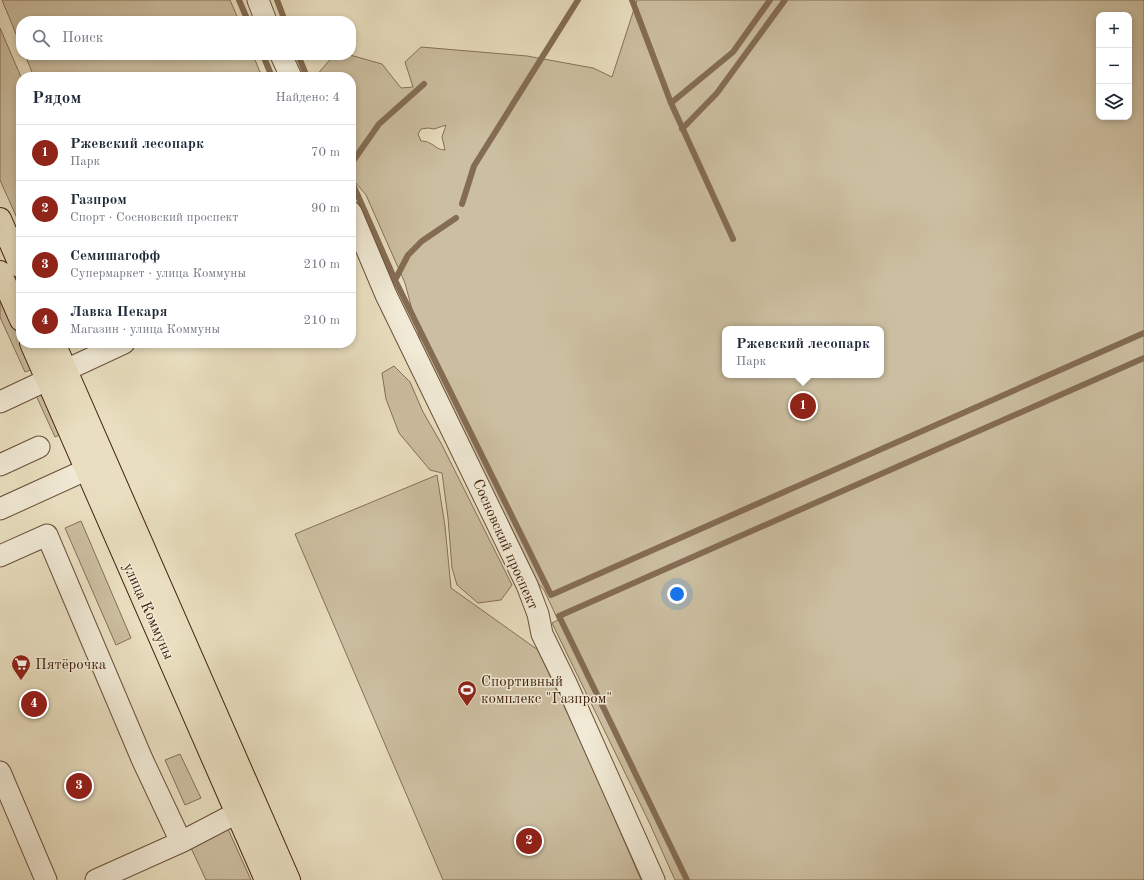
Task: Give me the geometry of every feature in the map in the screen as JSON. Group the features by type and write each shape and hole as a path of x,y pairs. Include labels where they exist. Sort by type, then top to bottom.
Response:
{"main road":[{"path":"0,219 16,256"},
{"path":"0,272 16,309"},
{"name":"улица Коммуны","path":"33,348 47,380 96,465"},
{"name":"улица Коммуны","path":"56,348 66,370 96,465 246,808 289,880"},
{"name":"улица Коммуны","path":"246,808 266,880"}],"street":[{"path":"258,0 264,16"},
{"path":"283,60 289,72"},
{"name":"Сосновский проспект","path":"356,224 386,295 527,585 538,614 542,634 566,683 654,880"},
{"path":"66,370 113,348"},
{"path":"0,402 47,380"},
{"path":"0,465 39,447"},
{"path":"0,509 96,465"},
{"path":"0,556 47,535 142,759 181,842"},
{"path":"0,772 46,880"},
{"path":"103,879 181,842 246,808"}],"shaded area":[{"path":"2,0 230,0 237,16 16,16 16,34"},
{"path":"637,0 1144,0 1144,880 675,880 649,822 552,623 558,620 544,590 523,567 423,351 405,283 366,195 356,183 356,72 319,72 330,60 356,60 356,57 382,64 401,88 413,87 405,62 421,47 527,56 593,68 612,77","holes":["446,125 442,137 445,150 439,149 428,142 421,141 418,134 421,129 434,129"]},
{"path":"0,28 19,72 16,72 16,216 0,180"},
{"path":"27,60 255,60 260,72 32,72"},
{"path":"0,295 16,331 16,348 24,348 33,369 25,372 0,317"},
{"path":"394,366 410,382 423,412 441,443 512,585 501,600 478,603 457,585 452,568 448,518 442,473 430,470 399,433 386,399 382,373"},
{"path":"42,387 63,433 55,437 34,391"},
{"name":"Cпортивный комплекс \"Газпром\"","path":"437,475 445,526 451,588 538,650 591,764 641,880 443,880 295,534"},
{"path":"81,521 131,638 116,645 65,528"},
{"path":"180,754 201,798 185,805 165,760"},
{"path":"228,829 251,880 206,880 191,848"}],"waterway":[{"path":"239,0 246,16"},
{"path":"277,0 283,16"},
{"path":"462,204 474,166 578,0"},
{"path":"632,0 671,103 733,239"},
{"path":"671,103 733,52 770,0"},
{"path":"682,129 717,93 785,0"},
{"path":"265,60 270,72"},
{"path":"300,60 305,72"},
{"path":"356,157 379,124 424,84"},
{"path":"356,191 395,280 551,595 1144,333"},
{"path":"395,280 408,255 422,241 456,218"},
{"path":"687,880 559,616 1144,358"}],"place":[{"name":"Ржевский лесопарк","path":"803,406"},
{"name":"Пятёрочка","path":"21,681"},
{"name":"Лавка Пекаря","path":"34,704"},
{"name":"Cпортивный комплекс \"Газпром\"","path":"467,707"},
{"name":"Семишагофф","path":"79,786"},
{"name":"Газпром","path":"529,841"}]}
